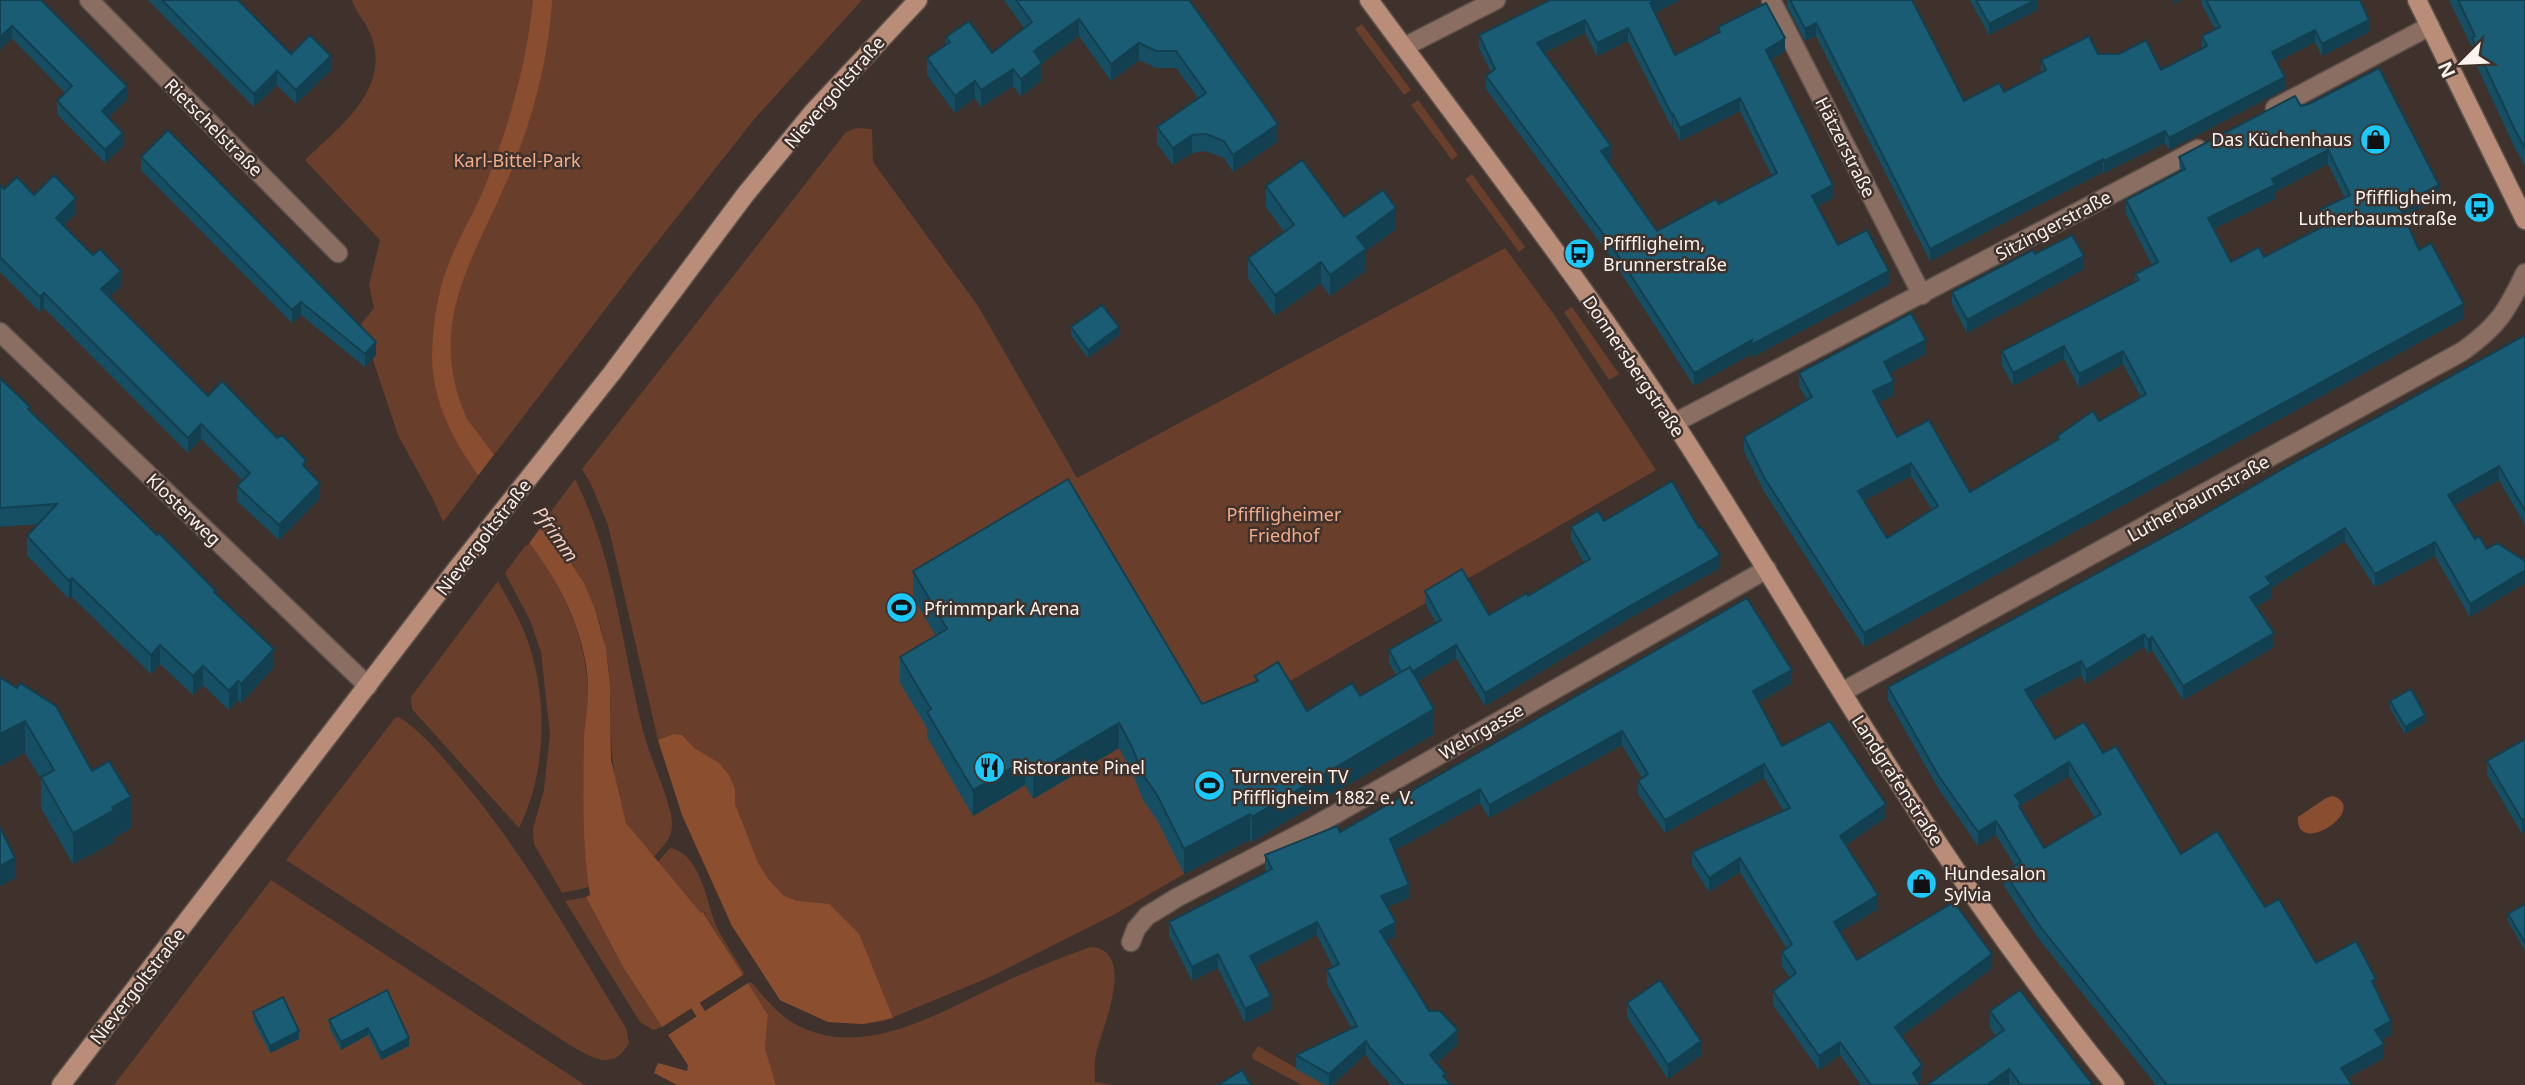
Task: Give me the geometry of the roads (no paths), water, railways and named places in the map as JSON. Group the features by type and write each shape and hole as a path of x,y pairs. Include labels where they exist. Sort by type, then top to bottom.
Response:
{"street":[{"name":"Rietschelstraße","path":"89,0 338,253"},
{"name":"Nievergoltstraße","path":"61,1085 455,571 612,373 745,195 869,50 918,0"},
{"name":"Donnersbergstraße","path":"1369,0 1581,288 1674,423 1767,569"},
{"path":"1404,47 1496,0"},
{"name":"Hätzerstraße","path":"1771,0 1922,295"},
{"path":"2417,0 2525,220"},
{"path":"2260,116 2430,26"},
{"name":"Sitzingerstraße","path":"1674,423 2212,141"},
{"name":"Lutherbaumstraße","path":"1842,692 2463,351 2489,332 2505,314 2525,273"},
{"name":"Klosterweg","path":"0,331 368,686"},
{"name":"Landgrafenstraße","path":"1767,569 1903,791 1992,922 2074,1035 2115,1085"},
{"name":"Wehrgasse","path":"1131,942 1136,929 1147,916 1178,897 1309,829 1767,569"}],"waterway":[{"name":"Pfrimm","path":"689,995 707,1024"}],"place":[{"name":"Das Küchenhaus","path":"2375,139"},
{"name":"Pfiffligheim, Lutherbaumstraße","path":"2480,207"},
{"name":"Pfiffligheim, Brunnerstraße","path":"1580,253"},
{"name":"Pfrimmpark Arena","path":"901,608"},
{"name":"Ristorante Pinel","path":"989,767"},
{"name":"Turnverein TV Pfiffligheim 1882 e. V.","path":"1209,786"},
{"name":"Hundesalon Sylvia","path":"1921,883"}],"park label":[{"name":"Karl-Bittel-Park","path":"517,160"},
{"name":"Pfiffligheimer Friedhof","path":"1284,524"}]}
